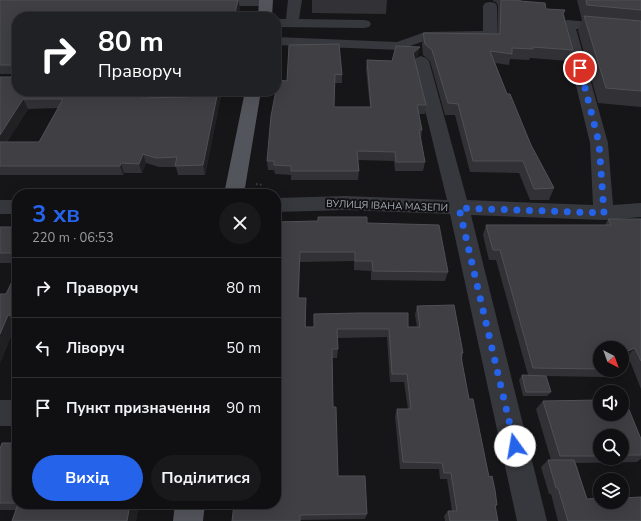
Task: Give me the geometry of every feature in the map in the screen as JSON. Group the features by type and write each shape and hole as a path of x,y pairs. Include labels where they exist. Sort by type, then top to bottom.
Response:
{"main road":[{"path":"265,12 266,1"},
{"path":"235,189 252,96"},
{"path":"188,521 189,509"}],"street":[{"path":"292,22 295,0"},
{"path":"197,2 266,1"},
{"path":"281,41 399,46 425,36 490,35 490,6"},
{"path":"281,23 364,24"},
{"path":"604,213 599,143 568,24 641,31"},
{"path":"421,61 459,208 532,521"},
{"name":"ВУЛИЦЯ ІВАНА МАЗЕПИ","path":"281,205 346,203 604,213 641,210"},
{"path":"0,207 12,207"},
{"path":"0,413 12,413"}],"building":[{"path":"0,0 238,0 235,12 12,12 12,65 0,65"},
{"path":"501,0 520,0 545,3 546,9 565,10 563,14 573,50 533,47 533,49 512,48 512,54 490,51 507,94 510,94 531,145 554,188 534,189 523,161 473,161 458,104 448,103 432,50 425,44 423,33 500,34"},
{"path":"586,0 641,0 641,10 587,5"},
{"path":"584,16 641,21 641,91 606,88"},
{"path":"339,44 342,75 335,74 334,107 371,107 367,60 392,61 396,46 420,47 413,53 426,105 417,105 422,130 419,130 425,162 396,162 395,152 357,151 359,171 291,171 291,166 274,165 274,161 267,161 271,116 275,96 281,96 281,80 287,81 289,45"},
{"path":"0,77 12,77 12,96 143,96 142,98 217,96 203,165 175,166 177,157 156,158 143,154 139,164 121,163 120,166 0,166 0,142 39,142 63,99 23,99 0,135"},
{"path":"318,217 367,217 367,223 439,225 448,272 373,271 372,261 355,261 355,252 300,252 298,298 306,298 305,327 314,327 314,314 408,313 408,327 420,327 417,306 454,305 463,353 461,353 462,362 469,399 473,399 489,477 492,476 498,521 450,521 448,511 457,511 451,473 444,473 442,463 403,462 397,409 411,409 407,374 392,374 389,329 337,329 338,349 332,349 333,407 336,407 338,476 365,476 367,514 300,515 300,521 232,521 233,509 281,509 281,222 318,221"},
{"path":"608,219 641,219 641,361 635,348 629,350 629,341 593,341 593,369 533,368 500,250 493,250 486,225 611,225"},
{"path":"0,227 12,227 12,253 0,253"},
{"path":"12,281 12,315 8,315 0,334 0,294 6,294"},
{"path":"522,375 546,376 551,392 526,392"},
{"path":"593,400 593,421 629,421 629,410 641,439 641,455 629,455 629,429 593,429 593,456 560,456 543,401"},
{"path":"2,443 12,443 12,503 0,503 0,449"},
{"path":"548,460 574,460 587,499 593,499 593,509 629,509 629,498 641,497 641,521 568,521 558,488 556,488"},
{"path":"16,509 129,509 127,521 12,521"}],"route":[{"path":"515,446 459,208 604,213 599,143 580,68"}]}
